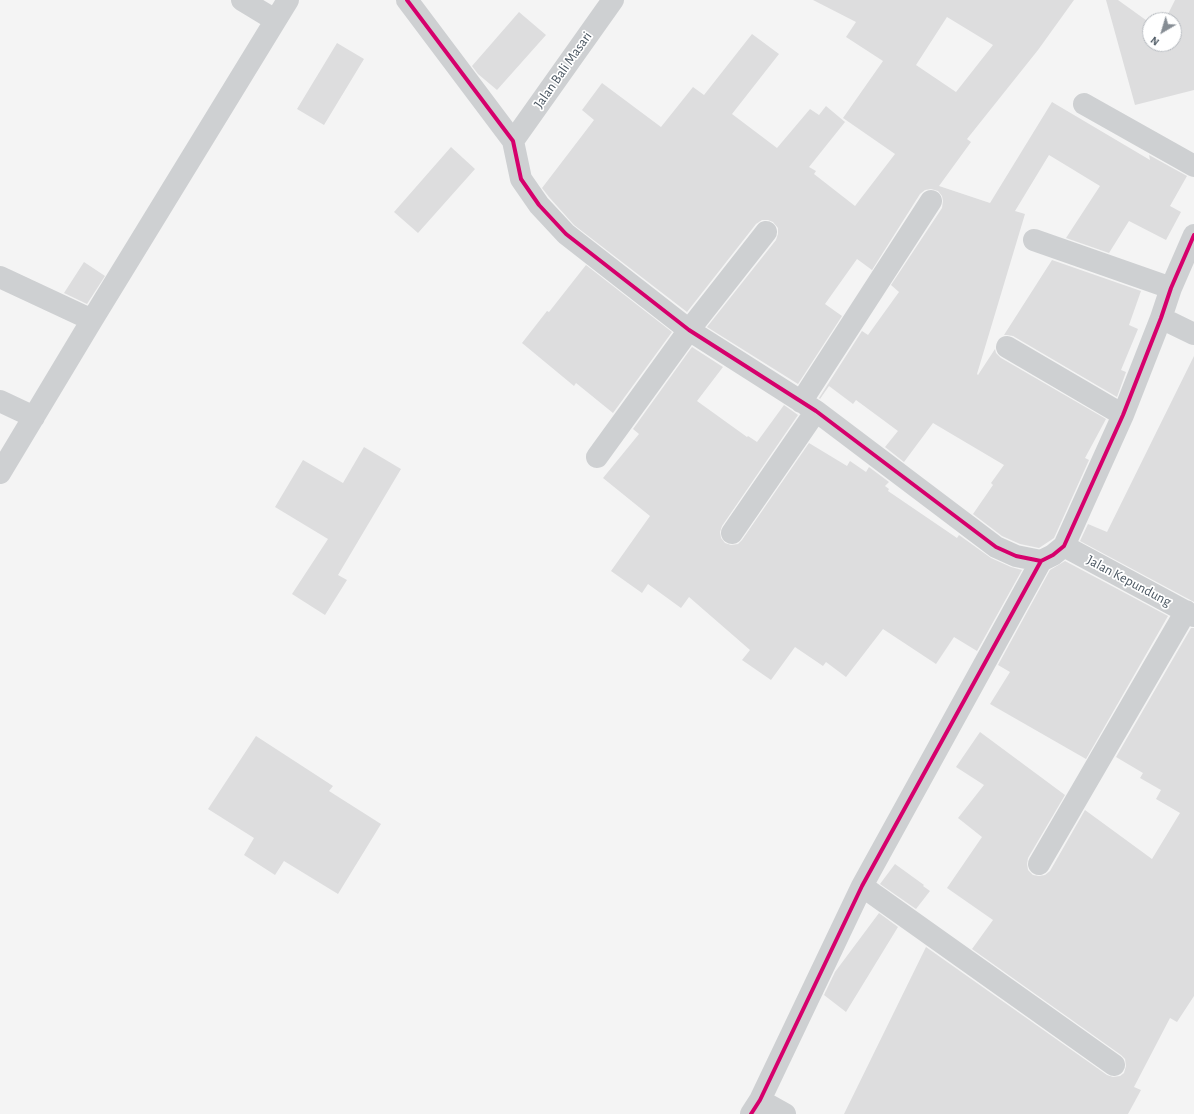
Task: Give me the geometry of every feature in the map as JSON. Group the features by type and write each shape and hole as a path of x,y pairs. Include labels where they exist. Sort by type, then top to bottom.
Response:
{"street":[{"path":"242,0 275,20"},
{"path":"0,473 288,0"},
{"path":"407,0 513,141 521,179 539,205 566,234 689,330 809,406 996,547 1016,556 1041,561 1054,555 1064,546 1123,415 1161,318 1171,288 1194,235"},
{"name":"Jalan Bali Masari","path":"513,141 613,0"},
{"path":"1084,104 1194,166"},
{"path":"732,533 931,201"},
{"path":"596,457 689,330 766,232"},
{"path":"1034,240 1171,288"},
{"path":"0,277 92,320"},
{"path":"1161,318 1194,334"},
{"path":"1007,346 1123,415"},
{"path":"0,401 34,417"},
{"name":"Jalan Kepundung","path":"1064,546 1190,614"},
{"path":"785,1114 755,1107 862,886 1041,561"},
{"path":"1039,864 1190,614"},
{"path":"862,886 1114,1065"}],"building":[{"path":"813,0 1074,0 1038,50 967,139 971,142 939,186 990,203 1052,102 1150,160 1149,155 1187,176 1170,206 1181,212 1166,240 1129,221 1109,253 1066,238 1100,186 1049,155 1015,211 1025,214 977,374 978,375 995,349 996,353 1001,358 1106,419 1085,458 1089,460 1054,538 1039,548 1020,544 1002,536 973,514 993,485 991,483 1004,465 933,423 904,462 885,447 898,431 856,400 853,404 829,386 820,399 819,398 862,331 868,335 899,292 891,285 942,208 942,196 938,191 931,189 925,190 920,194 872,270 857,259 825,304 842,316 798,384 707,327 776,240 778,228 773,222 762,220 756,224 687,312 574,225 542,188 594,120 582,110 602,83 661,127 693,87 704,95 752,34 779,54 732,114 777,148 810,109 819,115 826,106 845,122 809,167 816,171 814,174 855,206 895,154 843,118 883,61 846,37 856,22","holes":["947,17 993,45 956,92 916,65"]},
{"path":"1106,0 1118,0 1142,17 1142,52 1182,52 1182,12 1169,12 1175,0 1194,0 1194,90 1135,105"},
{"path":"519,12 546,35 497,90 478,74 472,66"},
{"path":"337,43 364,59 324,125 297,109"},
{"path":"451,147 475,169 418,233 394,212"},
{"path":"1052,260 1141,291 1129,325 1138,329 1121,370 1126,372 1117,397 1013,336 1004,335"},
{"path":"84,262 105,276 87,304 64,293"},
{"path":"586,265 672,332 613,413 576,383 574,386 522,343 547,311 549,312"},
{"path":"692,347 723,367 697,401 747,437 748,436 757,442 784,405 798,415 722,526 720,532 721,538 725,543 731,545 738,544 742,540 809,443 847,466 850,461 866,472 869,467 889,482 885,486 889,489 888,491 957,538 959,535 991,558 1022,570 977,651 954,637 936,664 883,629 846,677 826,662 823,666 795,647 771,680 742,660 750,650 689,597 681,608 648,584 642,593 611,571 650,516 603,478 639,434 633,429"},
{"path":"1194,356 1194,602 1080,541 1088,524 1107,532"},
{"path":"364,447 401,469 338,575 347,580 325,615 292,594 328,539 275,507 303,460 343,483"},
{"path":"1065,561 1168,616 1086,759 990,704 1010,672 998,665 1050,570"},
{"path":"1191,628 1194,628 1194,996 1177,1022 1170,1018 1134,1087 1141,1090 1128,1114 844,1114 926,947 1107,1075 1113,1077 1120,1076 1124,1073 1126,1066 1125,1059 1121,1055 972,949 993,920 947,888 982,837 958,818 984,785 956,767 980,732 1065,795 1028,858 1028,870 1033,875 1045,875 1050,871 1085,810 1152,859 1180,813 1156,799 1161,790 1140,778 1143,773 1116,757"},
{"path":"256,736 333,786 329,791 381,824 338,894 284,861 275,875 244,855 254,838 208,809"},
{"path":"895,864 930,891 916,909 880,884"},
{"path":"879,913 898,927 846,1012 824,995 835,972"}],"cycle path":[{"path":"407,0 513,141 521,179 539,205 566,234 689,330 816,411 996,547 1016,556 1041,561 1053,555 1064,546 1123,415 1161,318 1171,288 1194,235"},
{"path":"751,1114 760,1100 862,886 1041,561"}]}
